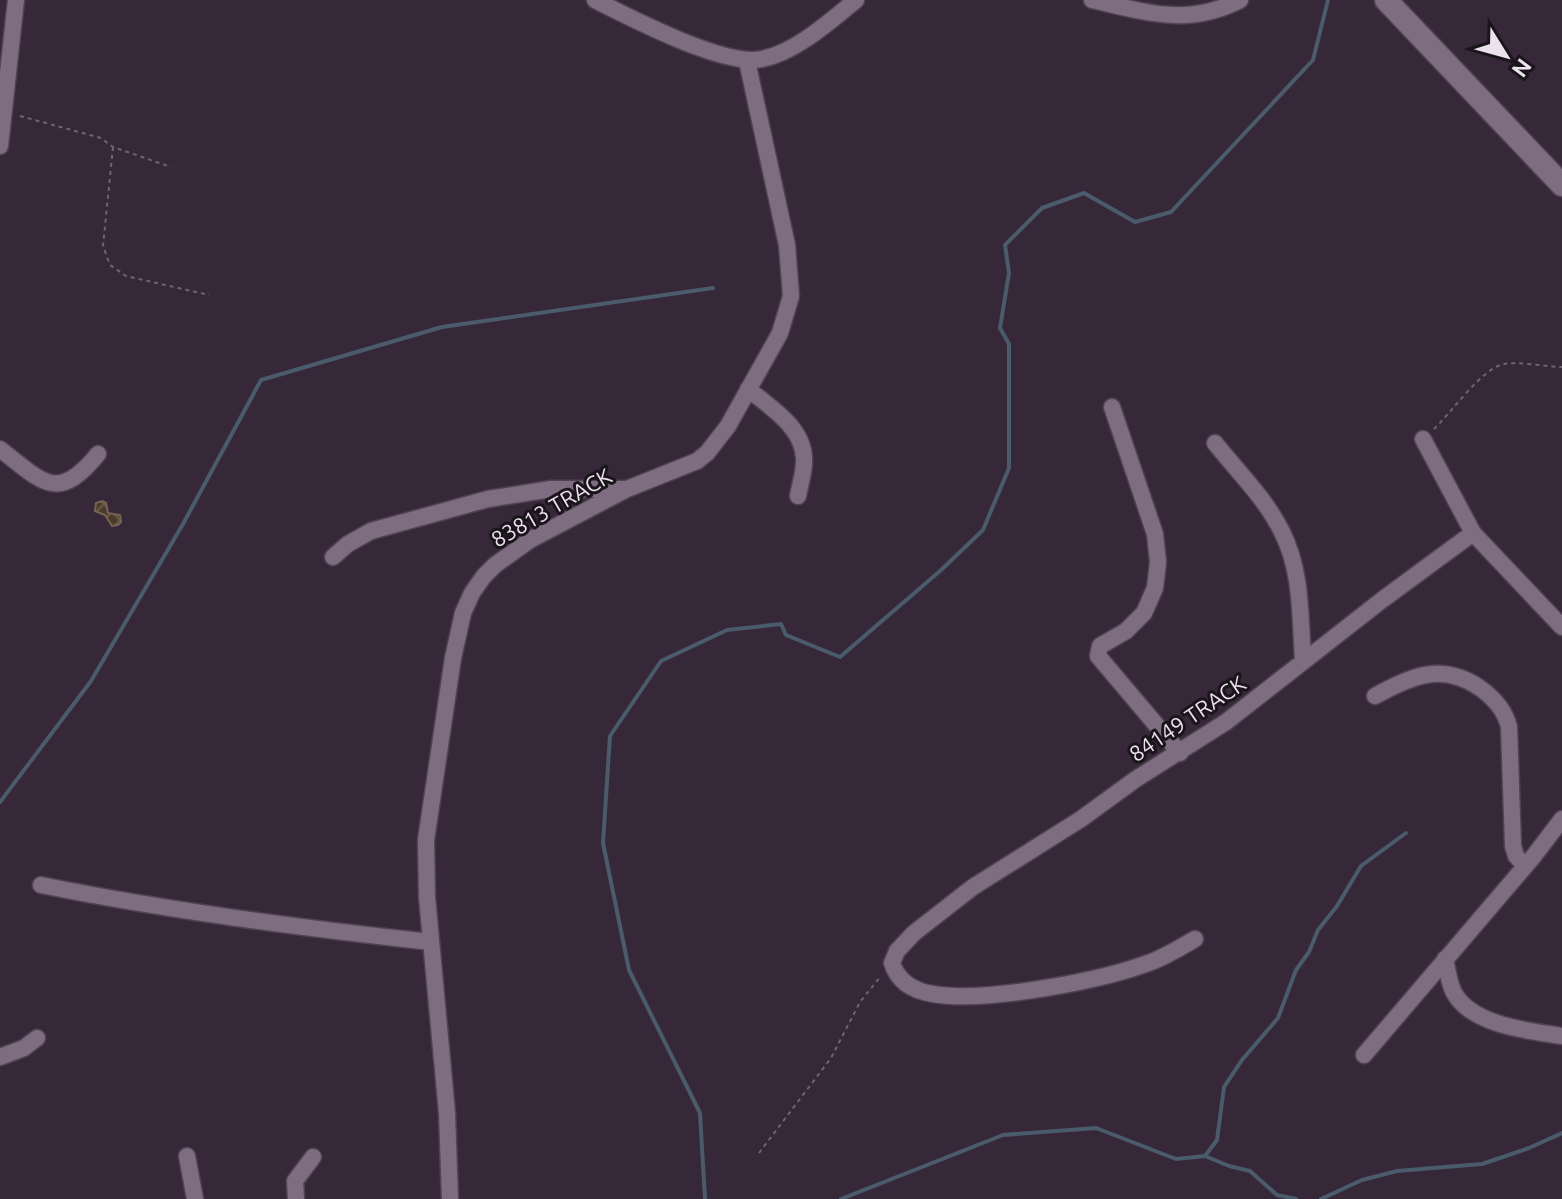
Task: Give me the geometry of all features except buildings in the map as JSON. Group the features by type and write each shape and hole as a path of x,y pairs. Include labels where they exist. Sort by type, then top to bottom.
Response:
{"street":[{"path":"0,146 16,0"},
{"path":"595,0 705,49 747,61 771,57 789,47 856,0"},
{"path":"1092,0 1182,17 1224,8 1240,0"},
{"path":"1386,0 1562,185"},
{"name":"83813 TRACK","path":"450,1199 447,1113 425,869 430,803 463,613 484,576 508,554 627,489 697,461 707,453 728,426 783,326 791,296 792,277 747,61"},
{"path":"748,389 784,420 801,441 804,455 798,496"},
{"path":"1112,407 1155,534 1158,562 1155,588 1144,613 1126,631 1100,646 1098,656 1180,753"},
{"path":"1423,439 1473,533 1562,627"},
{"path":"1215,443 1269,510 1283,533 1295,568 1303,660"},
{"path":"0,449 53,485 72,481 98,454"},
{"path":"333,557 371,531 488,499 551,489 627,489"},
{"name":"84149 TRACK","path":"892,963 897,951 914,933 973,887 1226,722 1303,660 1473,533"},
{"path":"1375,696 1415,677 1442,674 1463,677 1497,703 1507,716 1509,727 1513,846 1516,856 1525,866"},
{"path":"1364,1055 1562,819"},
{"path":"41,885 325,930 431,942"},
{"path":"892,963 898,978 911,987 932,994 965,996 1113,974 1154,961 1195,939"},
{"path":"1445,959 1455,995 1475,1013 1511,1027 1562,1036"},
{"path":"0,1057 24,1048 37,1038"},
{"path":"187,1156 195,1199"},
{"path":"296,1199 295,1181 313,1157"}],"path":[{"path":"2,115 101,138 113,147 171,167"},
{"path":"113,147 103,246 110,265 126,276 209,295"},
{"path":"1423,439 1452,412 1480,379 1495,368 1505,363 1562,367"},
{"path":"759,1153 809,1090 831,1058 860,1002 892,963"}],"waterway":[{"path":"705,1199 700,1113 629,970 603,843 610,736 661,661 727,630 781,624 786,635 840,657 983,530 1009,468 1009,344 1000,328 1009,273 1005,245 1042,208 1084,193 1135,222 1171,212 1313,60 1328,0"},
{"path":"0,802 91,681 183,524 261,380 442,327 713,288"},
{"path":"1205,1156 1217,1140 1224,1087 1242,1060 1278,1018 1296,970 1309,952 1318,930 1361,866 1406,833"},
{"path":"841,1199 1003,1135 1096,1128 1176,1159 1205,1156 1250,1171 1277,1195 1296,1199"},
{"path":"1321,1199 1362,1180 1397,1171 1482,1164 1562,1133"}]}
